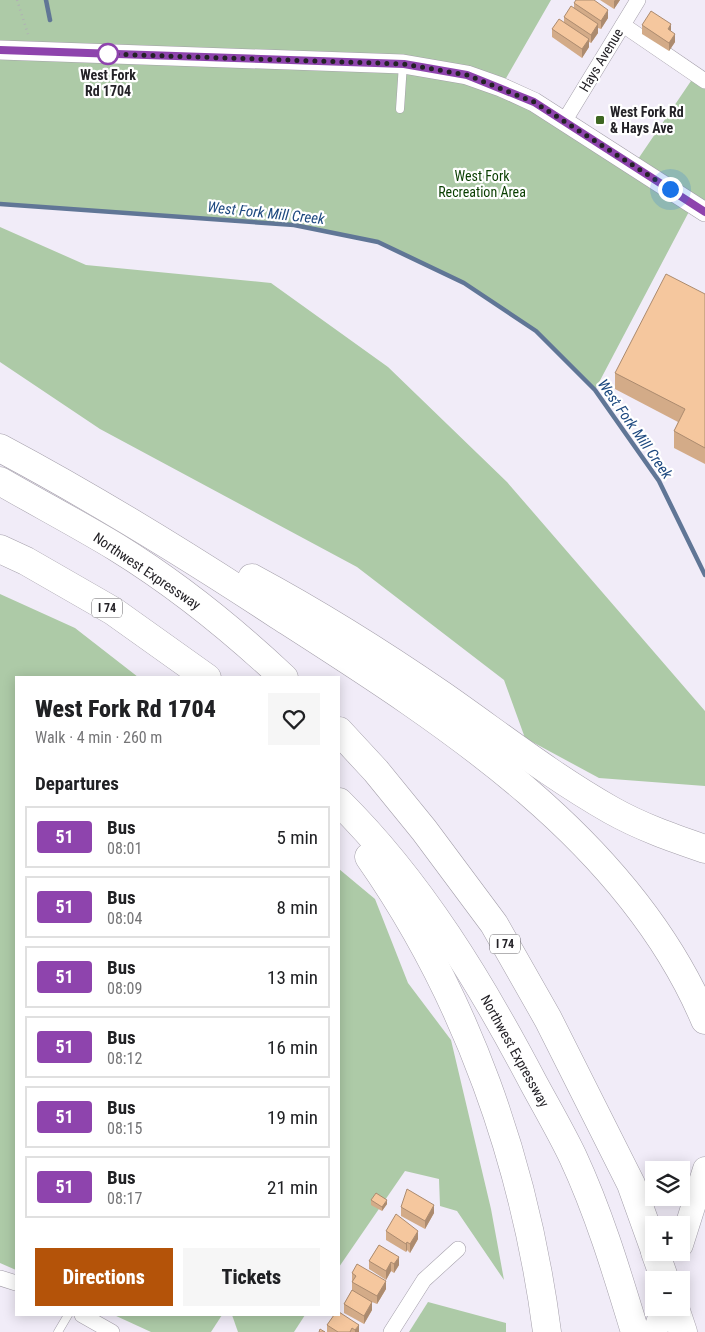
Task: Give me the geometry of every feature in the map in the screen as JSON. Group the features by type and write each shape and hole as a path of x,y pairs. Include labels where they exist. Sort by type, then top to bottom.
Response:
{"highway":[{"path":"0,448 203,566 316,639 494,763 546,806 596,857 638,906 670,954 702,1013"},
{"name":"Northwest Expressway","path":"0,481 116,547 170,583 216,618 282,676"},
{"path":"130,523 171,537 294,601 440,694 560,780 612,811 656,832 705,849"},
{"name":"I 74","path":"0,549 26,561 112,611 204,676"},
{"name":"I 74","path":"340,732 424,830 494,924 548,1019 631,1184 645,1223"},
{"name":"Northwest Expressway","path":"340,803 398,867 448,936 504,1028 573,1158 610,1250 635,1332"},
{"path":"340,819 354,835 380,872 444,980 495,1103 522,1195 536,1266 546,1332"},
{"path":"678,1316 683,1332"}],"main road":[{"path":"690,1216 705,1169"},
{"path":"656,1332 661,1316"}],"street":[{"name":"Hays Avenue","path":"565,120 638,0"},
{"path":"623,25 705,81"},
{"path":"0,50 404,64 467,75 534,102 565,120 705,212"},
{"path":"391,1332 424,1280 458,1249"},
{"path":"84,1316 112,1332"}],"lane":[{"path":"400,109 404,64"},
{"path":"58,1332 67,1316"}],"path":[{"path":"17,0 28,34"}],"green space":[{"name":"West Fork Recreation Area","path":"0,0 551,0 501,87 634,165 693,78 705,86 705,212 693,204 595,390 536,331 464,283 378,242 294,225 0,204"},
{"path":"0,227 86,265 271,283 388,367 507,482 705,711 705,786 599,778 525,738 504,680 357,567 100,429 0,362"},
{"path":"0,594 75,628 137,676 15,676 15,1270 0,1263"},
{"path":"340,870 375,899 408,983 451,1040 491,1209 504,1280 457,1211 440,1206 439,1179 405,1171 340,1266"},
{"path":"428,1302 506,1323 506,1332 409,1332"},
{"path":"116,1316 221,1316 211,1332 151,1332"},
{"path":"232,1316 304,1316 294,1332 238,1332"}],"building":[{"path":"576,0 594,0 608,10 601,21 574,3"},
{"path":"571,6 598,24 591,35 564,17"},
{"path":"651,11 671,24 668,29 675,34 669,43 642,25"},
{"path":"559,19 589,39 582,49 552,29"},
{"path":"666,274 705,294 705,448 674,431 685,409 615,373"},
{"path":"407,1189 434,1205 425,1221 401,1207"},
{"path":"376,1193 387,1200 382,1207 371,1200"},
{"path":"396,1214 418,1231 410,1244 407,1242 406,1244 386,1231"},
{"path":"379,1245 399,1257 394,1264 391,1262 386,1271 369,1261"},
{"path":"357,1264 386,1281 377,1296 352,1282 356,1276 352,1273"},
{"path":"352,1290 372,1302 364,1316 344,1304"},
{"path":"340,1313 359,1325 355,1330 352,1328 350,1332 338,1332 327,1325 333,1316 340,1316"}],"waterway":[{"path":"46,0 50,20"},
{"name":"West Fork Mill Creek","path":"0,204 294,225 378,242 464,283 536,331 595,390 659,481 705,575"}],"bus line":[{"name":"51","path":"0,50 404,64 467,75 501,87 534,102 565,120 705,212"}],"place":[{"name":"West Fork Rd 1704","path":"108,54"},
{"name":"West Fork Rd & Hays Ave","path":"600,120"}],"route":[{"path":"108,54 404,64 467,75 501,87 534,102 565,120 670,189"}]}
